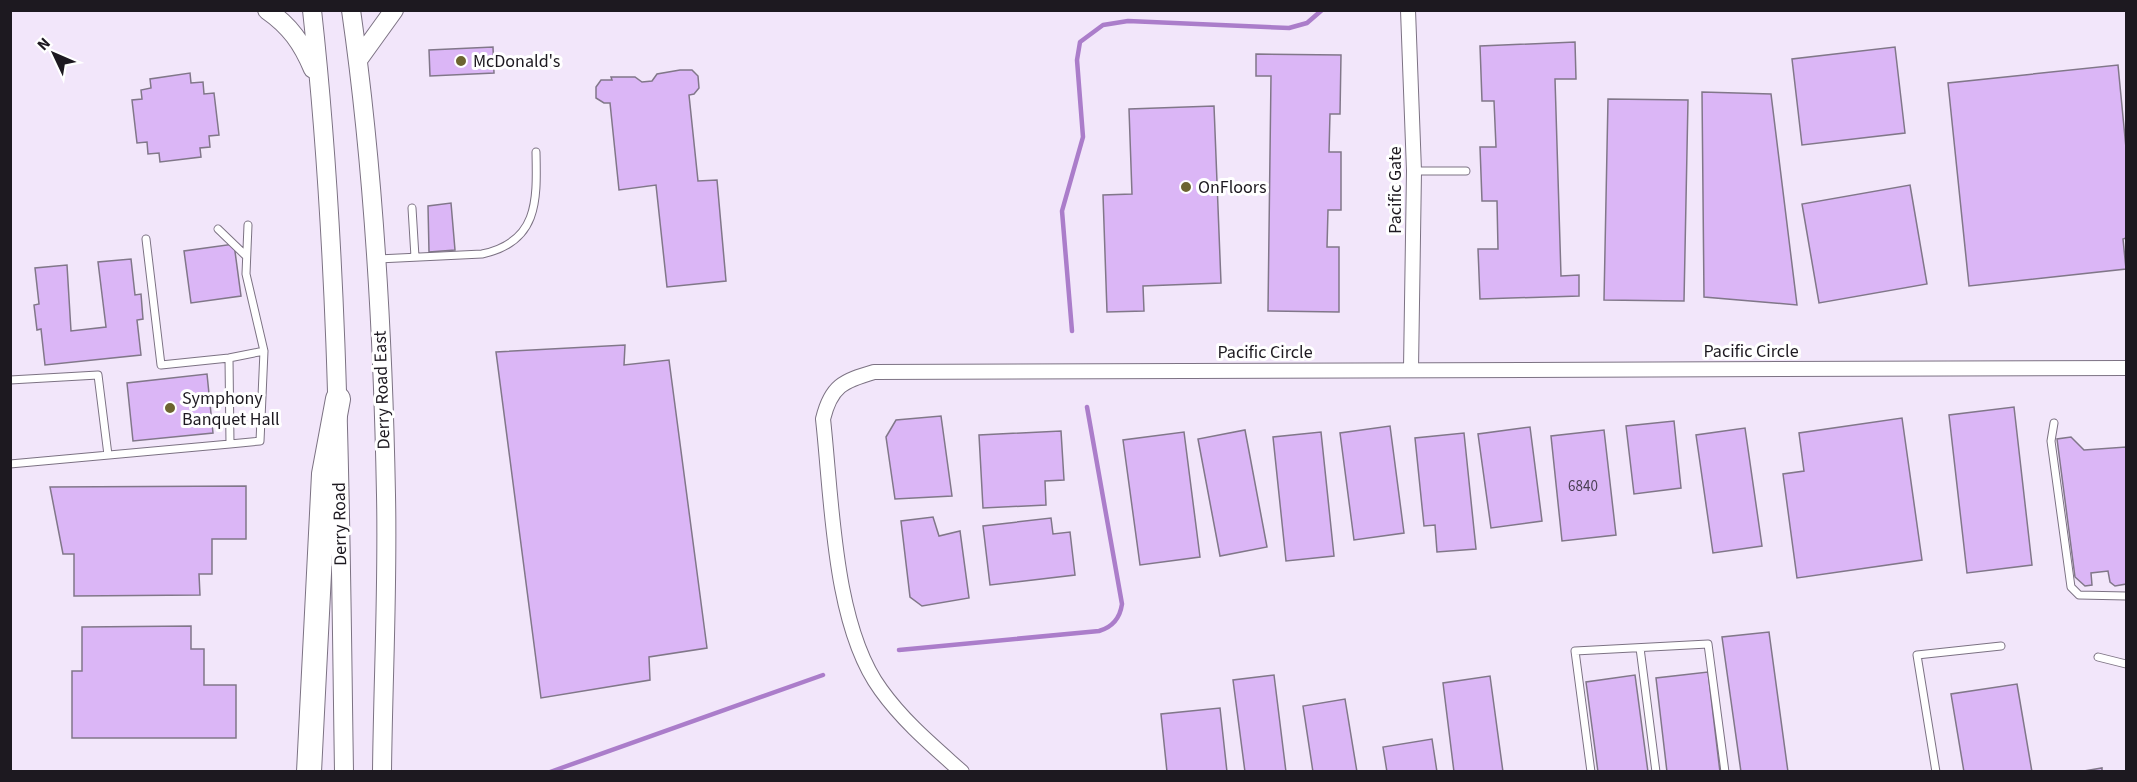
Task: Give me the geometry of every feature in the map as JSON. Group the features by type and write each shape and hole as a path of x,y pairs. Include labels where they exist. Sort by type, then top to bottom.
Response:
{"highway":[{"path":"309,771 324,474 338,399"}],"main road":[{"path":"267,10 286,24 304,48 320,88"},
{"path":"312,10 320,88"},
{"name":"Derry Road East","path":"351,10 358,60 376,259 386,496 382,771"},
{"path":"358,60 394,10"},
{"name":"Derry Road","path":"320,88 334,277 344,771"}],"street":[{"name":"Pacific Gate","path":"1408,10 1414,171 1411,369"},
{"name":"Pacific Circle","path":"962,771 911,726 880,689 860,649 845,602 823,419 828,398 846,380 874,372 2127,368"}],"lane":[{"path":"376,259 482,254 495,251 514,240 529,225 535,207 536,152"},
{"path":"1414,171 1466,171"},
{"path":"412,208 415,257"},
{"path":"10,464 260,441 264,351 246,274 248,225"},
{"path":"218,229 245,255"},
{"path":"146,239 161,365 229,358 264,351"},
{"path":"229,358 230,444"},
{"path":"10,380 98,375 108,455"},
{"path":"2054,423 2051,441 2071,587 2079,595 2127,597"},
{"path":"1592,771 1575,651 1708,644 1725,771"},
{"path":"1936,771 1917,655 2001,646"},
{"path":"1640,648 1656,771"},
{"path":"2098,657 2127,664"}],"building":[{"path":"1575,42 1576,79 1555,79 1561,276 1579,275 1579,296 1480,299 1478,249 1498,249 1497,201 1482,201 1480,147 1496,147 1494,101 1482,101 1480,46"},
{"name":"McDonald's","path":"493,47 494,73 430,76 429,50"},
{"path":"1895,47 1905,133 1802,145 1792,59"},
{"path":"1256,54 1341,55 1340,114 1330,114 1329,152 1341,152 1341,210 1328,210 1327,247 1339,247 1339,312 1268,311 1271,76 1256,76"},
{"path":"2118,65 2126,148 2126,238 2123,239 2126,269 1969,286 1948,83"},
{"path":"692,70 698,76 699,88 694,94 689,95 698,181 717,180 726,281 667,287 656,185 619,190 610,103 604,103 596,98 596,87 601,80 612,80 611,77 635,77 642,82 652,81 657,74"},
{"path":"190,73 191,83 203,82 204,94 214,93 219,135 209,136 210,147 200,148 201,157 160,162 159,153 148,154 147,142 137,143 132,100 142,99 141,90 151,88 150,79"},
{"path":"1702,92 1771,94 1797,305 1704,297"},
{"path":"1608,99 1688,100 1684,301 1604,300"},
{"path":"1214,106 1221,283 1143,286 1144,311 1107,312 1103,195 1132,194 1129,109"},
{"path":"1910,185 1927,284 1819,303 1802,204"},
{"path":"451,203 455,250 429,252 428,206"},
{"path":"234,244 241,296 191,303 184,251"},
{"path":"131,259 135,295 141,294 143,319 137,320 141,355 45,365 41,329 37,330 34,305 39,304 35,268 67,265 71,331 106,327 98,262"},
{"path":"625,345 624,365 669,360 707,648 649,657 650,680 541,698 496,352"},
{"name":"Symphony Banquet Hall","path":"207,374 213,433 133,441 127,383"},
{"path":"2014,407 2032,565 1967,573 1949,415"},
{"path":"941,416 952,496 895,499 886,437 896,420"},
{"path":"1902,418 1922,560 1797,578 1783,474 1804,471 1799,433"},
{"path":"1674,421 1681,488 1634,494 1626,426"},
{"path":"1390,426 1404,533 1354,540 1340,433"},
{"path":"1530,427 1542,521 1491,528 1478,434"},
{"path":"1745,428 1762,546 1713,553 1696,435"},
{"path":"1245,430 1267,547 1220,556 1198,439"},
{"path":"1604,430 1616,535 1562,541 1551,436"},
{"path":"1061,431 1064,480 1045,481 1046,505 983,508 979,435"},
{"path":"1184,432 1200,557 1140,565 1123,440"},
{"path":"1321,432 1334,556 1286,561 1273,437"},
{"path":"1464,433 1476,549 1437,552 1435,525 1424,526 1415,438"},
{"path":"2071,437 2084,450 2126,447 2126,584 2115,586 2110,582 2108,571 2091,573 2092,585 2085,586 2075,577 2057,439"},
{"path":"246,486 246,539 212,539 212,574 199,574 200,595 74,596 74,554 63,554 50,487"},
{"path":"933,517 939,536 960,531 969,598 922,606 910,597 901,521"},
{"path":"1051,518 1053,534 1070,532 1075,575 990,585 983,526"},
{"path":"191,626 191,649 204,649 204,685 236,685 236,738 72,738 72,671 82,671 82,627"},
{"path":"1769,632 1788,772 1741,772 1722,637"},
{"path":"1708,672 1720,772 1667,772 1656,678"},
{"path":"1274,675 1286,772 1245,772 1233,680"},
{"path":"1635,675 1648,772 1598,772 1586,682"},
{"path":"1490,676 1503,772 1454,772 1443,683"},
{"path":"2017,684 2032,772 1964,772 1951,694"},
{"path":"1345,699 1357,772 1313,772 1303,706"},
{"path":"1220,708 1227,772 1167,772 1161,714"},
{"path":"1432,739 1437,772 1387,772 1383,747"},
{"path":"2102,768 2102,772 2078,772"}],"waterway":[{"path":"1072,331 1062,211 1083,137 1077,60 1080,42 1103,25 1128,21 1289,28 1307,23 1322,10"},
{"path":"899,650 1099,631 1115,621 1120,614 1122,604 1087,407"},
{"path":"550,772 823,675"}],"place":[{"name":"McDonald's","path":"461,61"},
{"name":"OnFloors","path":"1186,187"},
{"name":"Symphony Banquet Hall","path":"170,408"}]}
